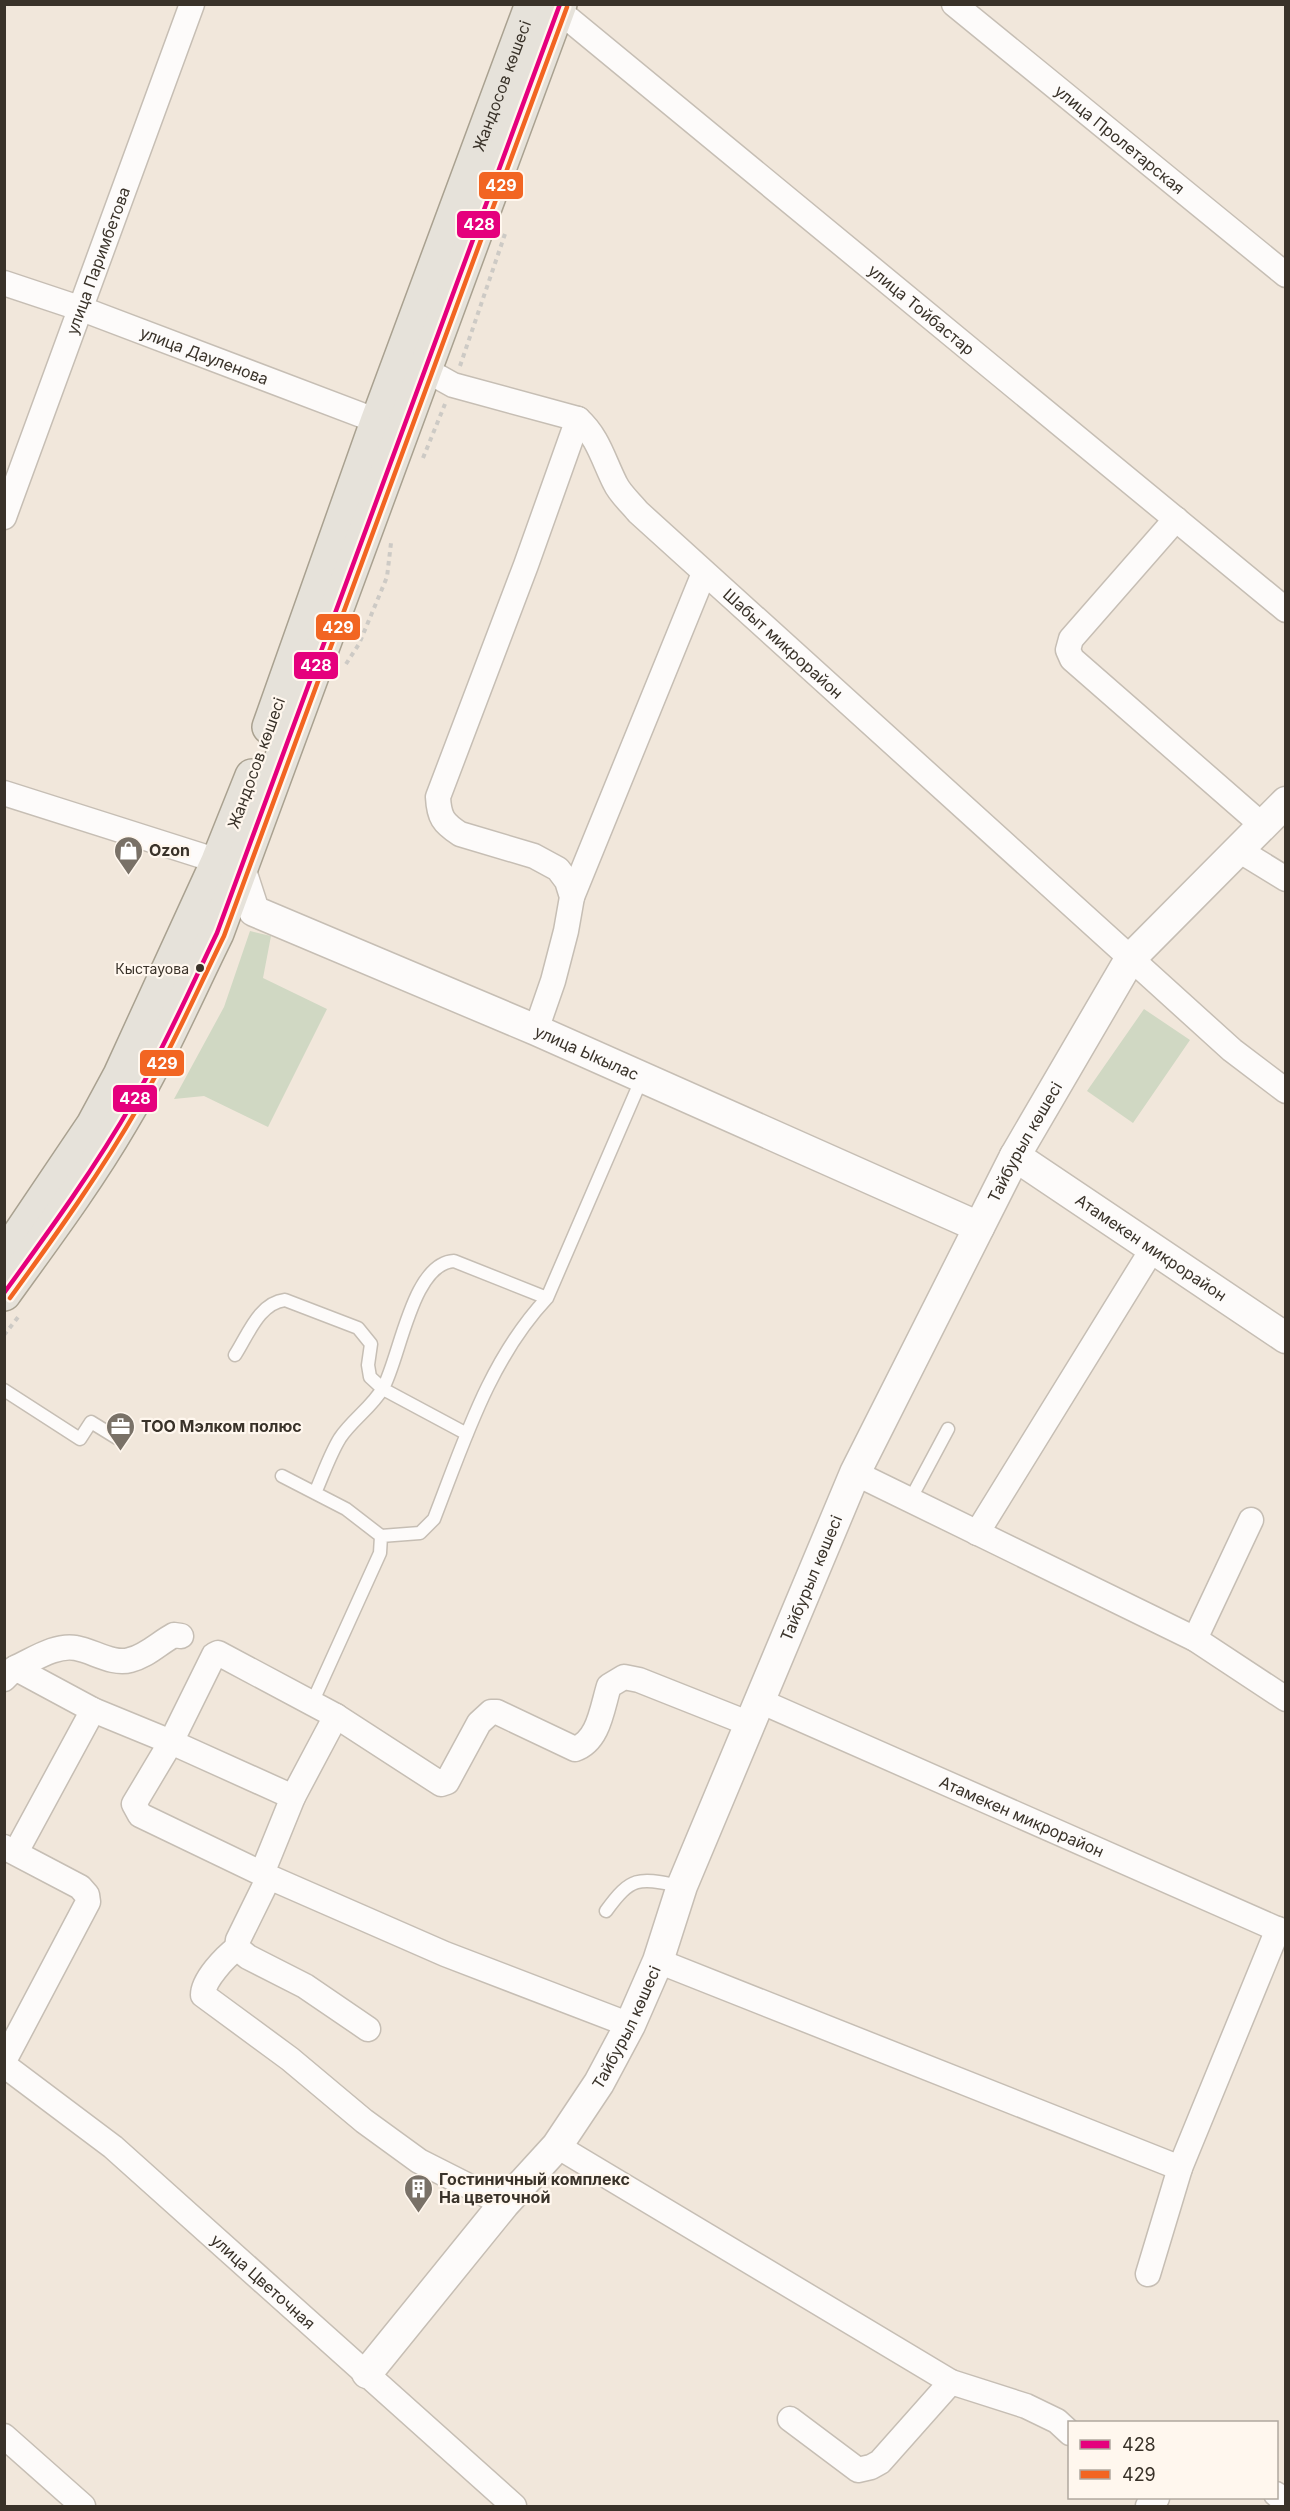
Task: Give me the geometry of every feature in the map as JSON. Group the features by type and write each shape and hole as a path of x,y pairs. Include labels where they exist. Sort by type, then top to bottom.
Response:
{"main road":[{"name":"Жандосов көшесі","path":"390,426 426,369 550,6"},
{"name":"Жандосов көшесі","path":"4,1255 93,1125 229,866 390,426 550,6"},
{"name":"Жандосов көшесі","path":"4,1294 89,1174 123,1120 153,1065 217,933 229,866"}],"street":[{"name":"улица Паримбетова","path":"4,517 192,4"},
{"name":"улица Пролетарская","path":"954,4 1286,275"},
{"name":"улица Тойбастар","path":"550,6 1286,610"},
{"name":"улица Дауленова","path":"4,283 82,309 390,426"},
{"path":"426,369 453,385 578,419 526,565 438,797 439,814 450,828 483,842 534,856 558,869 567,881 572,897"},
{"name":"Шабыт микрорайон","path":"578,419 590,429 603,451 616,485 631,503 704,573 1232,1050 1286,1091"},
{"path":"1176,519 1071,639 1068,650 1072,659 1262,825"},
{"path":"536,1030 553,981 572,897 704,573"},
{"path":"4,794 229,866"},
{"name":"Тайбурыл көшесі","path":"367,2373 504,2204 557,2146 599,2083 630,2025 658,1960 682,1886 855,1473 1015,1156 1130,959 1286,802"},
{"path":"1237,849 1286,879"},
{"name":"улица Ыкылас","path":"229,866 254,911 536,1030 979,1227"},
{"name":"Атамекен микрорайон","path":"1015,1156 1286,1338"},
{"path":"977,1533 1153,1248"},
{"path":"855,1473 1196,1639 1286,1699"},
{"path":"1196,1639 1251,1520"},
{"path":"10,1673 52,1651 74,1647 128,1661 155,1648 174,1635 181,1636"},
{"path":"269,1877 264,1871 265,1866 293,1797 336,1716 216,1653 171,1742 134,1804 140,1815 269,1877 445,1954 630,2025"},
{"path":"10,1673 293,1797"},
{"name":"Атамекен микрорайон","path":"336,1716 441,1784 447,1782 479,1723 491,1712 497,1712 575,1749 586,1745 592,1738 609,1686 624,1677 639,1680 755,1712 1282,1931"},
{"path":"4,2063 88,1902 87,1894 80,1887 10,1849 93,1710"},
{"path":"269,1877 238,1940 237,1948 218,1965 203,1990 203,1995 290,2059 364,2121 419,2161 504,2204"},
{"path":"1148,2274 1180,2168 1282,1931"},
{"path":"237,1948 248,1957 305,1986 368,2029"},
{"path":"658,1960 1180,2168"},
{"name":"улица Цветочная","path":"4,2063 113,2147 514,2506"},
{"path":"557,2146 951,2382 1026,2406 1057,2421 1068,2431"},
{"path":"790,2420 858,2470 871,2467 880,2462 951,2382"},
{"path":"4,2436 83,2506"}],"lane":[{"path":"282,1476 346,1509 381,1536 420,1533 434,1519 480,1398 527,1320 547,1298 643,1077"},
{"path":"315,1493 340,1437 382,1389 420,1287 433,1270 445,1261 454,1261 547,1298"},
{"path":"235,1355 266,1307 274,1301 285,1300 358,1328 371,1344 368,1365 370,1377 382,1389 467,1434"},
{"path":"4,1390 80,1439 91,1422 117,1438"},
{"path":"910,1500 948,1429"},
{"path":"312,1703 380,1553 381,1536"},
{"path":"606,1911 622,1889 646,1879 682,1886"}],"green space":[{"path":"250,931 271,936 263,978 327,1009 268,1127 204,1096 174,1099 224,1007"},
{"path":"1144,1009 1190,1040 1133,1123 1087,1091"}],"transit line":[{"name":"428","path":"4,1293 72,1198 134,1100 217,933 560,4"},
{"name":"429","path":"10,1298 78,1203 140,1104 224,936 567,7"}],"place":[{"name":"Ozon","path":"128,876"},
{"name":"Кыстауова","path":"200,968"},
{"name":"ТОО Мэлком полюс","path":"120,1452"},
{"name":"Гостиничный комплекс На цветочной","path":"418,2214"}]}
